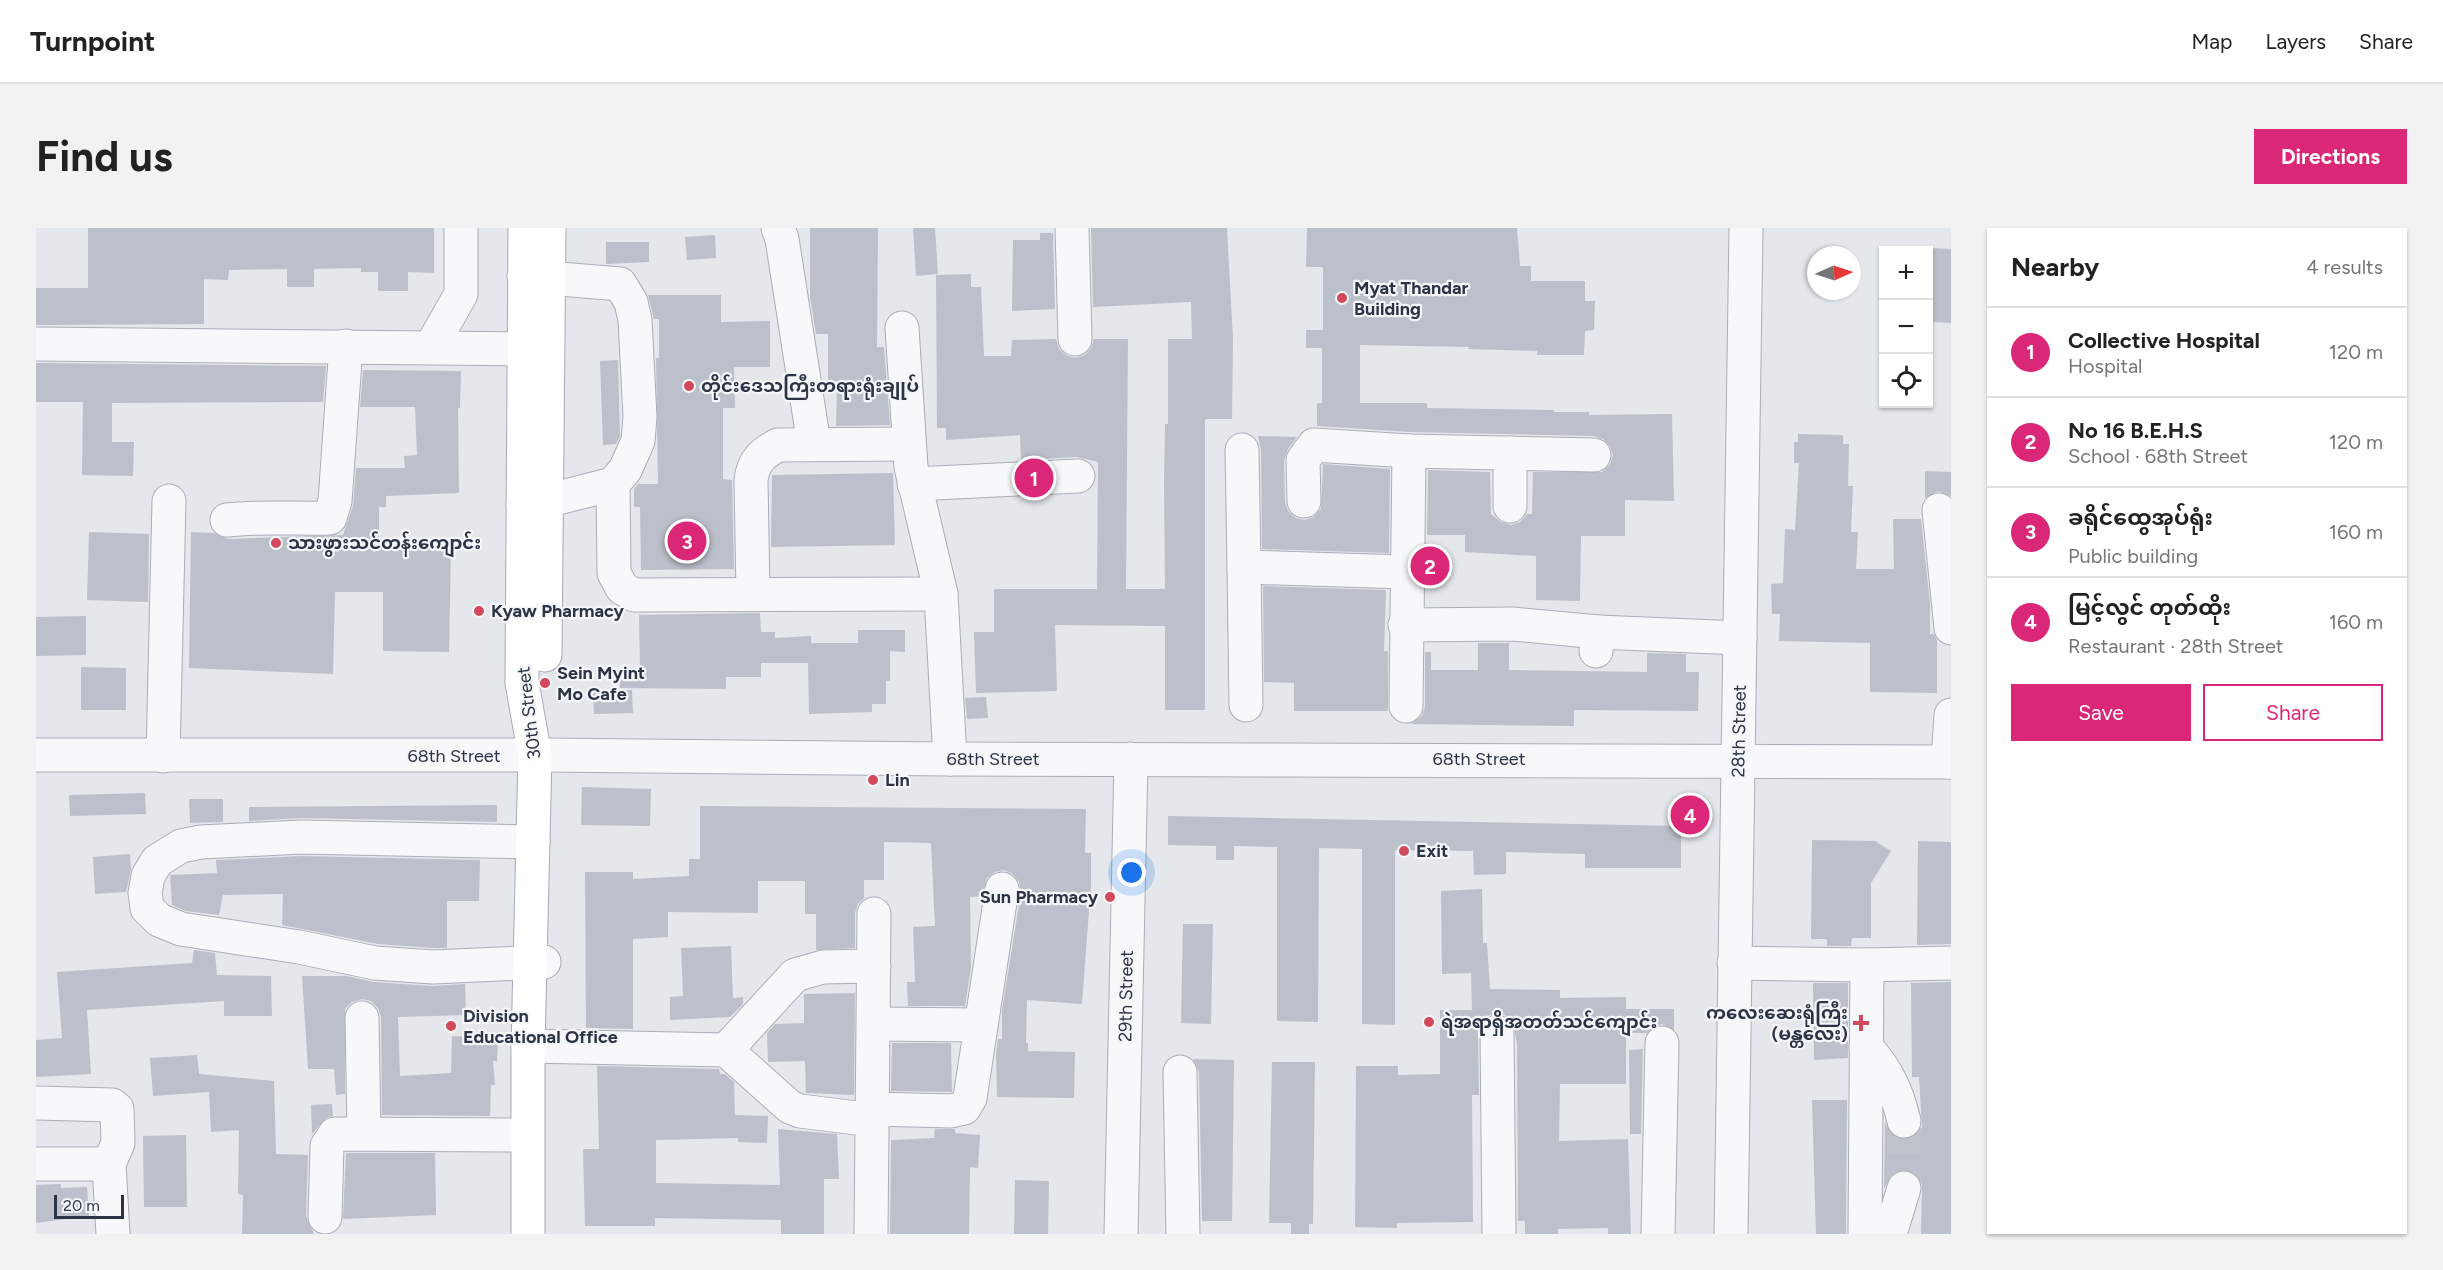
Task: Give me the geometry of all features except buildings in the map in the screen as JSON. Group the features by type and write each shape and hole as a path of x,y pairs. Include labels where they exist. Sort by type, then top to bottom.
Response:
{"main road":[{"name":"30th Street","path":"525,228 536,277 534,593 540,755 537,1047 546,1234"},
{"name":"30th Street","path":"536,277 549,228"},
{"name":"30th Street","path":"538,963 533,842 540,755"},
{"name":"30th Street","path":"528,1234 527,1146 537,1047"}],"street":[{"path":"431,346 461,294 461,228"},
{"path":"778,228 782,239 814,444"},
{"path":"1072,228 1075,339"},
{"name":"28th Street","path":"1731,1234 1746,228"},
{"path":"534,502 612,484 625,470 638,441 640,417 635,320 631,302 620,284 536,277"},
{"path":"902,328 907,444 914,484 941,594 950,759"},
{"path":"36,344 536,348"},
{"path":"227,520 259,517 330,518 335,501 346,346"},
{"path":"753,593 751,480 753,467 764,452 778,445 907,444"},
{"path":"1304,501 1304,460 1314,445 1409,451 1594,455"},
{"path":"1242,450 1246,705"},
{"path":"1406,706 1405,572 1409,451"},
{"path":"1510,453 1510,506"},
{"path":"914,484 1078,476"},
{"path":"612,484 614,573 621,588 634,595 941,594"},
{"path":"163,756 169,501"},
{"path":"1939,510 1951,628"},
{"path":"1244,567 1405,572"},
{"path":"1405,625 1513,624 1597,641 1740,638"},
{"path":"1950,762 1951,715"},
{"name":"68th Street","path":"36,755 540,755 950,759 1738,759 1950,762"},
{"name":"29th Street","path":"1121,1234 1131,759"},
{"path":"533,842 302,837 201,842 181,846 157,861 148,876 145,893 147,908 159,920 181,929 299,947 375,963 433,967 538,963"},
{"path":"537,1047 726,1050 790,1107 800,1111 873,1114 951,1111 964,1108 970,1098 1002,889"},
{"path":"871,1234 874,914"},
{"path":"1734,963 1867,965 1951,963"},
{"path":"1865,1234 1867,965"},
{"path":"726,1050 795,975 823,967 874,966"},
{"path":"362,1018 364,1133"},
{"path":"874,1024 981,1025"},
{"path":"1497,1032 1499,1234"},
{"path":"1658,1234 1662,1043"},
{"path":"1866,1047 1885,1068 1893,1083 1904,1121"},
{"path":"1180,1072 1183,1234"},
{"path":"36,1103 112,1105 117,1109 118,1143 109,1164 113,1234"},
{"path":"325,1217 328,1140 335,1134 364,1133 527,1146"},
{"path":"424,1156 527,1146"},
{"path":"36,1164 109,1164"},
{"path":"1890,1234 1904,1188"}],"tunnel":[{"path":"1904,1121 1904,1188"}],"place":[{"name":"Myat Thandar Building","path":"1342,298"},
{"name":"တိုင်းဒေသကြီးတရားရုံးချုပ်","path":"689,386"},
{"name":"Collective Hospital","path":"1034,478"},
{"name":"ခရိုင်ထွေအုပ်ရုံး","path":"687,541"},
{"name":"သားဖွားသင်တန်းကျောင်း","path":"276,543"},
{"name":"No 16 B.E.H.S","path":"1430,566"},
{"name":"Kyaw Pharmacy","path":"479,611"},
{"name":"Sein Myint Mo Cafe","path":"545,683"},
{"name":"Lin","path":"873,780"},
{"name":"မြင့်လွင် တုတ်ထိုး","path":"1690,815"},
{"name":"Exit","path":"1404,851"},
{"name":"Sun Pharmacy","path":"1110,897"},
{"name":"ရဲအရာရှိအတတ်သင်ကျောင်း","path":"1429,1022"},
{"name":"ကလေးဆေးရုံကြီး (မန္တလေး)","path":"1861,1023"},
{"name":"Division Educational Office","path":"451,1026"}]}
